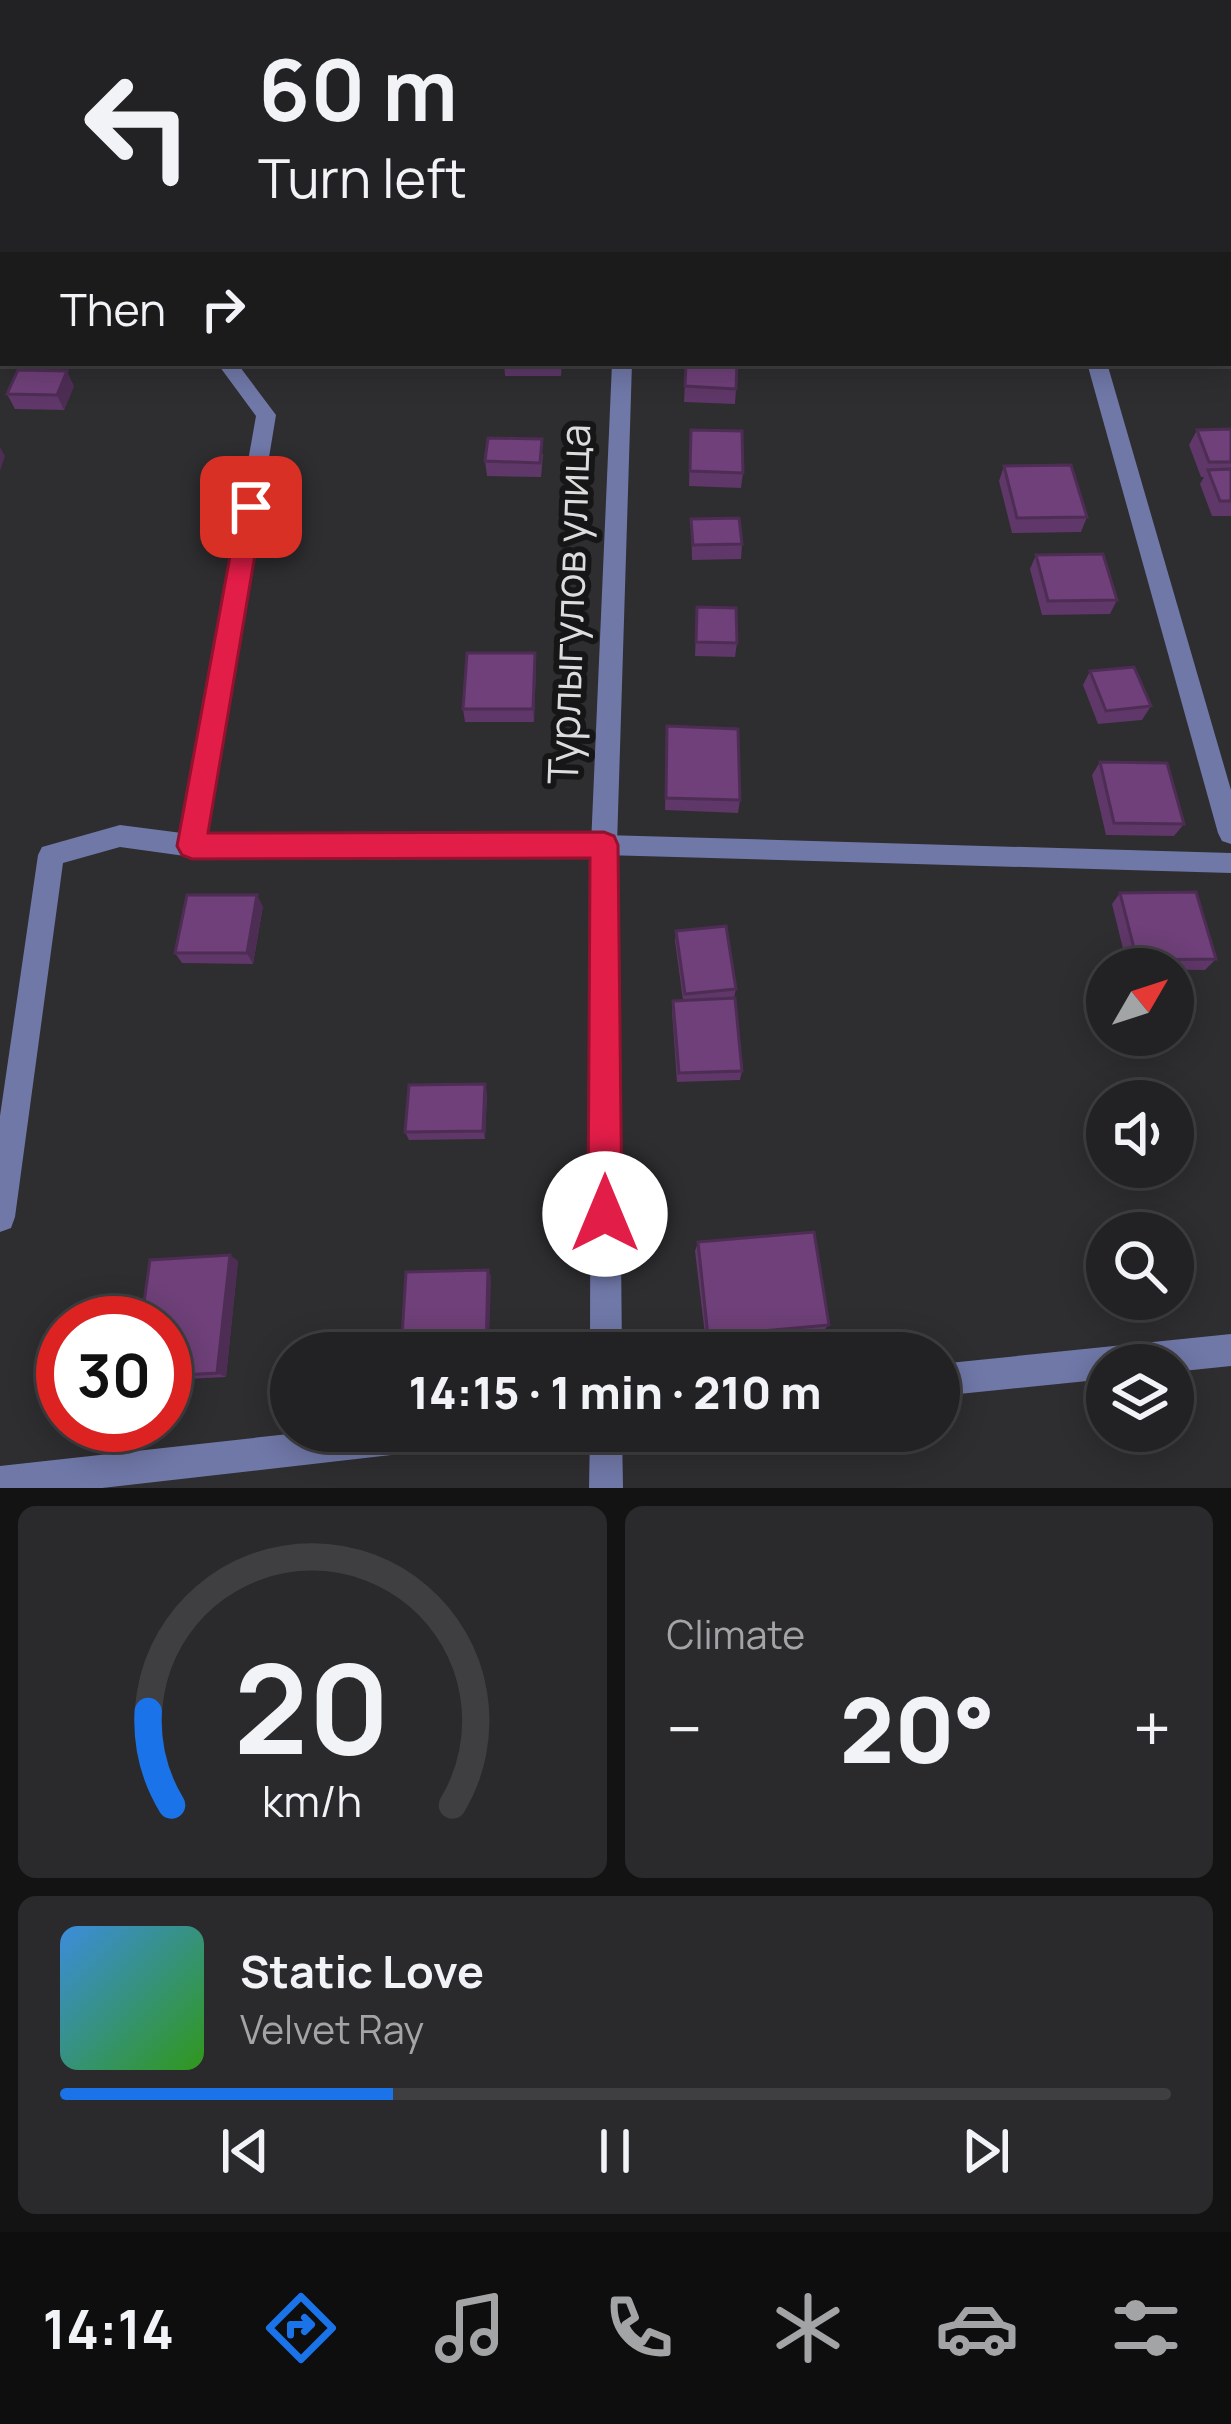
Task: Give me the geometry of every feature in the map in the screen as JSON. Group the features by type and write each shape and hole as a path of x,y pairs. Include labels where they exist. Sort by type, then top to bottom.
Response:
{"street":[{"path":"0,1217 52,855 121,836 192,846 266,415 229,366"},
{"name":"Турлыгулов улица","path":"606,1332 604,845 622,366"},
{"path":"1098,366 1231,832"},
{"path":"960,1378 1231,1350"},
{"path":"0,1483 275,1452"},
{"path":"606,1452 606,1488"}],"lane":[{"path":"192,846 604,845 1231,863"}],"building":[{"path":"686,366 737,366 736,389 685,386"},
{"path":"18,370 67,371 57,395 7,394"},
{"path":"1231,429 1231,462 1209,462 1197,430"},
{"path":"691,430 742,431 743,473 690,471"},
{"path":"488,438 542,439 540,463 485,461"},
{"path":"1071,465 1087,517 1017,518 1004,466"},
{"path":"1231,469 1231,501 1220,501 1208,470"},
{"path":"739,518 742,544 693,545 691,519"},
{"path":"1103,554 1117,600 1048,601 1036,555"},
{"path":"697,607 736,608 737,643 696,642"},
{"path":"467,653 535,653 533,709 463,709"},
{"path":"1134,667 1151,706 1106,711 1090,671"},
{"path":"667,726 738,729 740,800 666,798"},
{"path":"1100,762 1167,763 1184,824 1114,823"},
{"path":"1196,892 1216,959 1194,959 1194,948 1134,948 1120,893"},
{"path":"187,895 257,895 247,953 175,953"},
{"path":"726,926 736,989 685,994 676,931"},
{"path":"735,998 742,1071 679,1073 673,1001"},
{"path":"485,1084 483,1131 405,1132 409,1085"},
{"path":"814,1232 829,1325 708,1332 698,1242"},
{"path":"230,1255 217,1373 192,1374 192,1296 145,1296 150,1260"},
{"path":"488,1270 487,1332 402,1332 406,1272"}],"route":[{"path":"251,507 192,846 604,845 605,1214"}]}
